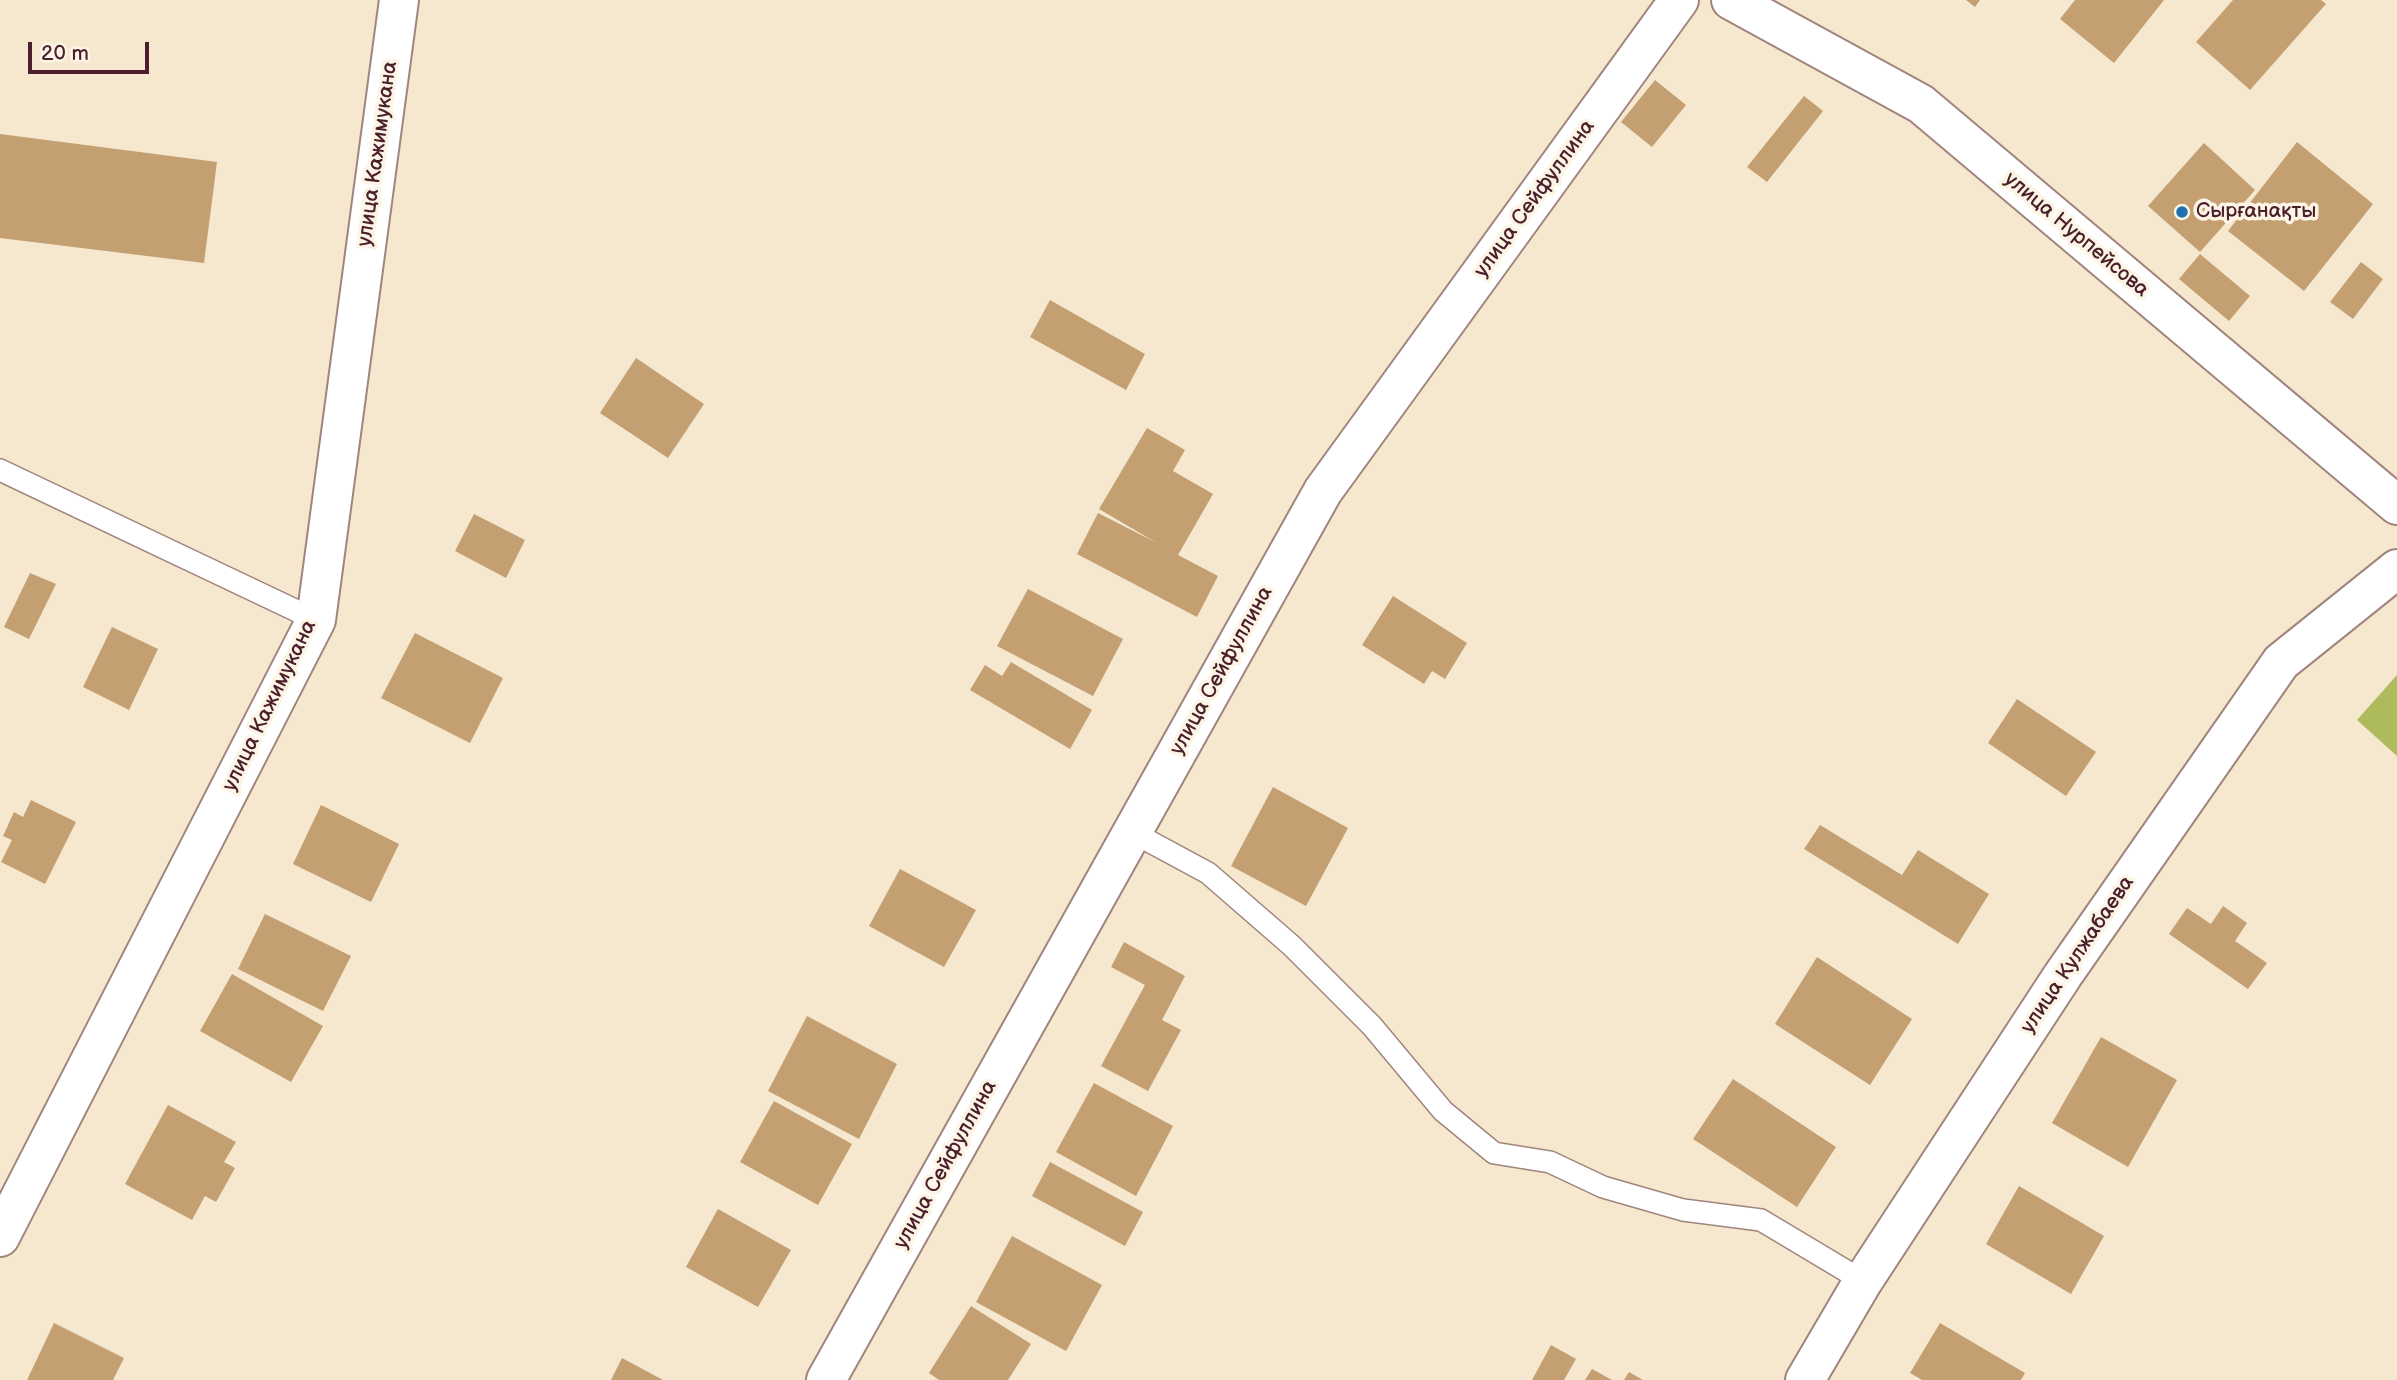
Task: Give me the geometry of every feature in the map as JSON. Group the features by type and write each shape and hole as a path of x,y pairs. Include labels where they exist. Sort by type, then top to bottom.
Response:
{"street":[{"name":"улица Кажимукана","path":"0,1237 316,620 399,0"},
{"name":"улица Сейфуллина","path":"826,1380 1323,491 1679,0"},
{"name":"улица Нурпейсова","path":"1731,0 1921,104 2397,505"},
{"name":"улица Кулжабаева","path":"1805,1380 1863,1281 2063,975 2281,662 2397,569"}],"lane":[{"path":"0,470 316,620"},
{"path":"1132,832 1208,873 1292,946 1372,1026 1443,1111 1494,1153 1550,1162 1603,1187 1683,1210 1761,1220 1863,1281"}],"green space":[{"path":"2397,675 2397,756 2357,720"}],"building":[{"path":"1966,0 1980,0 1975,7"},
{"path":"2075,0 2164,0 2114,63 2060,19"},
{"path":"2233,0 2321,0 2326,4 2250,90 2196,42"},
{"path":"1655,80 1686,105 1652,147 1621,122"},
{"path":"1804,96 1823,111 1767,182 1747,167"},
{"path":"0,134 217,162 204,263 0,238"},
{"path":"2297,142 2373,204 2304,291 2228,231"},
{"path":"2204,143 2255,190 2200,252 2148,206"},
{"path":"2200,254 2250,296 2229,321 2179,279"},
{"path":"2361,262 2383,279 2353,319 2330,302"},
{"path":"1050,300 1145,354 1126,390 1030,337"},
{"path":"636,358 704,404 668,458 600,413"},
{"path":"1147,428 1185,450 1173,471 1213,494 1178,555 1218,576 1197,617 1077,554 1098,513 1157,543 1099,509"},
{"path":"474,514 525,540 506,578 455,551"},
{"path":"30,573 56,584 29,639 4,627"},
{"path":"1028,589 1123,639 1093,696 997,646"},
{"path":"1393,596 1467,643 1445,679 1432,671 1424,684 1362,645"},
{"path":"112,627 158,649 129,710 83,687"},
{"path":"415,633 503,678 470,743 381,698"},
{"path":"1011,662 1092,710 1070,749 970,690 985,665 1002,676"},
{"path":"2017,699 2096,752 2066,796 1988,743"},
{"path":"1273,787 1348,828 1306,906 1231,866"},
{"path":"31,800 76,822 45,884 1,862 12,840 3,836 14,812 23,817"},
{"path":"321,805 399,844 371,902 293,864"},
{"path":"1820,825 1902,875 1918,850 1989,894 1958,944 1804,849"},
{"path":"900,869 976,910 944,967 869,926"},
{"path":"2223,906 2247,923 2235,941 2267,963 2248,989 2169,934 2187,908 2211,924"},
{"path":"265,914 351,956 323,1011 238,969"},
{"path":"1124,942 1185,976 1162,1020 1181,1030 1148,1091 1101,1066 1145,985 1111,967"},
{"path":"1817,957 1912,1019 1870,1085 1775,1024"},
{"path":"232,974 323,1026 291,1082 200,1031"},
{"path":"807,1016 897,1064 859,1139 768,1091"},
{"path":"2101,1037 2177,1080 2128,1167 2052,1123"},
{"path":"1733,1079 1836,1147 1797,1207 1693,1139"},
{"path":"1094,1083 1173,1126 1136,1196 1056,1152"},
{"path":"774,1101 852,1144 818,1205 740,1162"},
{"path":"168,1105 236,1142 224,1162 235,1168 216,1202 205,1196 192,1220 125,1184"},
{"path":"1050,1162 1143,1212 1125,1246 1032,1196"},
{"path":"2019,1186 2104,1236 2071,1294 1986,1244"},
{"path":"718,1209 791,1250 758,1307 686,1267"},
{"path":"1012,1236 1102,1285 1066,1351 976,1302"},
{"path":"971,1306 1031,1344 1008,1380 939,1380 929,1373"},
{"path":"54,1323 124,1358 113,1380 27,1380"},
{"path":"1940,1323 2025,1373 2021,1380 1922,1380 1910,1373"},
{"path":"1551,1345 1576,1359 1564,1380 1532,1380"},
{"path":"622,1358 663,1380 611,1380"},
{"path":"1592,1369 1612,1380 1585,1380"},
{"path":"1629,1372 1643,1380 1624,1380"}],"place":[{"name":"Сырғанақты","path":"2182,212"}]}
